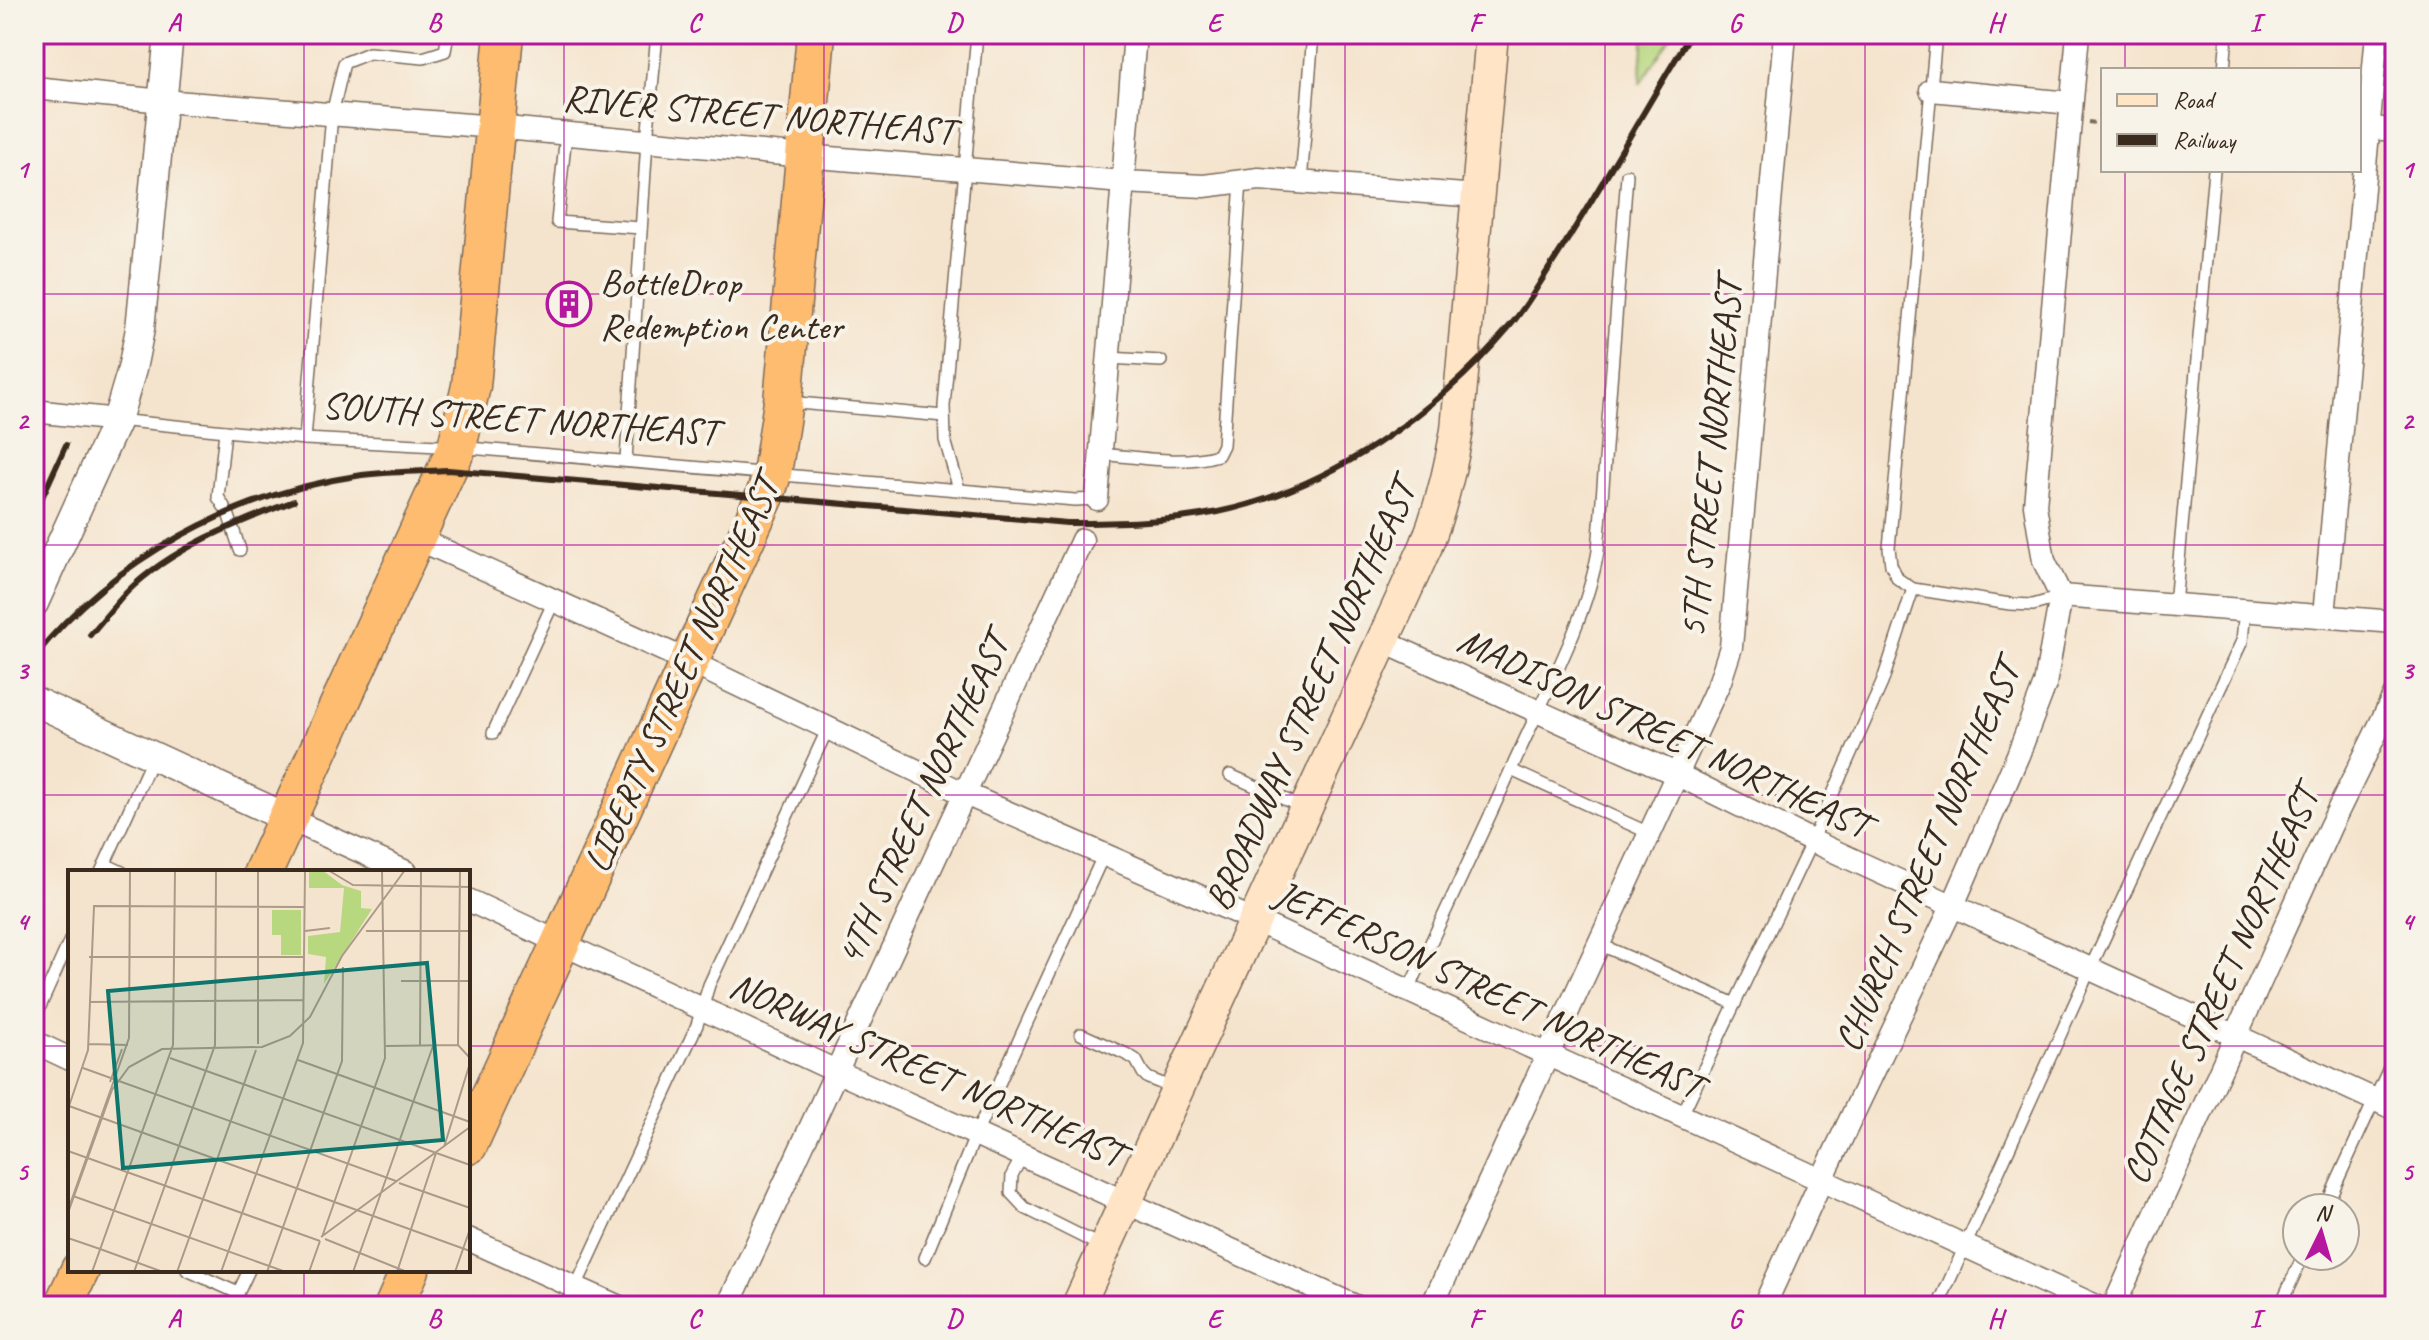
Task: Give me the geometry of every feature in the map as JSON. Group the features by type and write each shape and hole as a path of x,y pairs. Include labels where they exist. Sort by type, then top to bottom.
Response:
{"highway":[{"path":"264,870 457,447 471,386 504,34"},
{"name":"LIBERTY STREET NORTHEAST","path":"470,1141 690,662 772,474 783,402 816,34"},
{"path":"63,1306 79,1272"},
{"path":"394,1306 409,1272"}],"main road":[{"name":"BROADWAY STREET NORTHEAST","path":"1078,1306 1256,921 1438,515 1449,477 1457,430 1492,34"}],"street":[{"path":"34,603 117,420 132,369 140,329 169,34"},
{"path":"1097,499 1135,34"},
{"name":"5TH STREET NORTHEAST","path":"1432,1306 1720,681 1731,647 1785,34"},
{"path":"2078,34 2035,505 2044,561 2061,596 2395,622"},
{"path":"2361,164 2377,34"},
{"name":"RIVER STREET NORTHEAST","path":"34,88 1123,182 1204,186 1259,179 1477,196"},
{"path":"1931,90 2071,103"},
{"path":"2364,127 2395,130"},
{"path":"2324,616 2360,172"},
{"name":"SOUTH STREET NORTHEAST","path":"34,411 117,420"},
{"name":"JEFFERSON STREET NORTHEAST","path":"416,538 690,662 963,793 1256,921 2096,1306"},
{"name":"4TH STREET NORTHEAST","path":"728,1306 1082,540"},
{"name":"CHURCH STREET NORTHEAST","path":"1764,1306 1953,905 2018,755 2045,684 2061,596"},
{"name":"MADISON STREET NORTHEAST","path":"1382,641 1676,774 1812,841 2385,1105"},
{"name":"COTTAGE STREET NORTHEAST","path":"2114,1306 2330,827 2395,694"},
{"path":"34,701 402,870"},
{"name":"NORWAY STREET NORTHEAST","path":"470,901 838,1072 1355,1306"},
{"path":"34,1042 68,1058"},
{"path":"470,1240 571,1296 617,1306"}],"lane":[{"path":"305,439 332,114 344,63 369,53 423,58 445,51 448,34"},
{"path":"626,460 657,34"},
{"path":"959,489 945,440 944,416 977,34"},
{"path":"1301,182 1313,34"},
{"path":"1936,34 1889,548 1891,565 1898,579 1913,589 2022,605 2033,605 2061,596"},
{"path":"2224,68 2227,34"},
{"path":"566,133 557,222 641,228"},
{"path":"2175,605 2214,172"},
{"path":"1408,991 1588,597 1598,551 1627,175"},
{"path":"1100,454 1174,459 1205,459 1218,455 1223,445 1241,181"},
{"path":"1109,358 1161,361"},
{"path":"783,402 944,416"},
{"name":"SOUTH STREET NORTHEAST","path":"117,420 305,439 457,447 1075,500 1097,499"},
{"path":"225,431 218,497 228,513 240,550"},
{"path":"1681,1117 1812,841 1882,683 1913,589"},
{"path":"493,733 554,601"},
{"path":"1938,1306 2242,641 2245,610"},
{"path":"571,1296 697,1025 709,985 828,728"},
{"path":"103,868 153,756"},
{"path":"1511,770 1649,833"},
{"path":"1230,775 1307,808"},
{"path":"925,1258 976,1134 1104,854"},
{"path":"34,1020 68,944"},
{"path":"1599,944 1735,1004"},
{"path":"1081,1034 1128,1055 1136,1060 1148,1078 1178,1091"},
{"path":"2334,1192 2385,1105 2395,1055"},
{"path":"1023,1155 1012,1175 1011,1193 1025,1208 1105,1248"},
{"path":"191,1272 238,1293"},
{"path":"232,1306 248,1272"},
{"path":"2280,1306 2296,1272"}],"green space":[{"path":"1644,34 1673,34 1640,84"}],"railway":[{"path":"34,657 66,621 101,589 181,536 224,514 269,497 362,475 448,470 1067,523 1180,518 1260,501 1340,466 1378,443 1414,417 1480,359 1531,298 1691,34"},
{"path":"34,515 66,445"},
{"path":"90,635 127,592 163,563 228,528 294,501"}],"place":[{"name":"BottleDrop Redemption Center","path":"569,304"}]}
